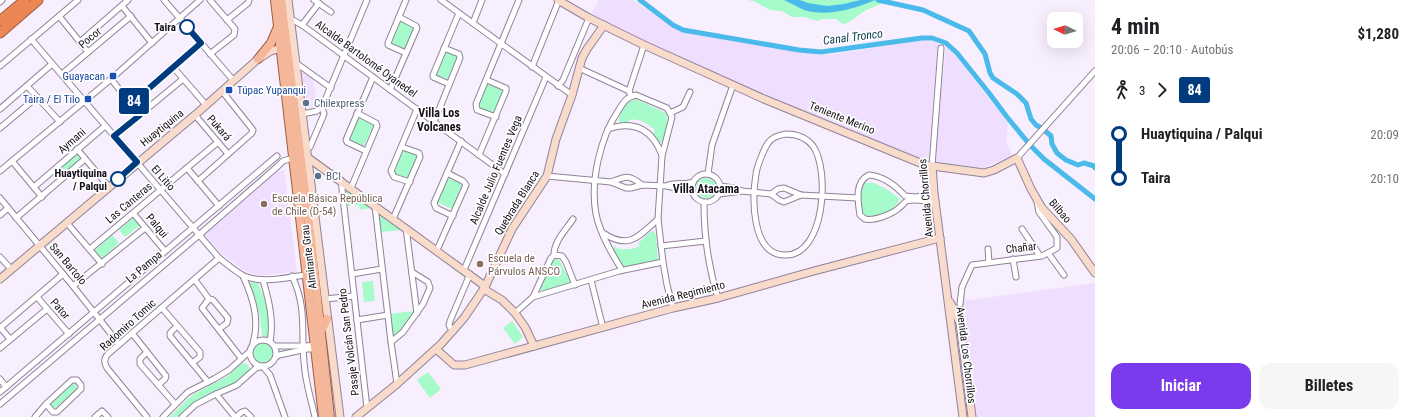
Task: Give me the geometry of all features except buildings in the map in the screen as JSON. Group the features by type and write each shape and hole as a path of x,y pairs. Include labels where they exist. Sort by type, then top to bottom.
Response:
{"highway":[{"path":"0,21 25,0"},
{"path":"0,32 38,0"}],"main road":[{"name":"Almirante Grau","path":"274,0 302,155 330,417"},
{"name":"Almirante Grau","path":"282,0 283,47 302,155 306,275 323,417"},
{"path":"282,0 288,3"},
{"path":"258,59 271,43 278,28"},
{"path":"292,93 301,103"},
{"path":"311,242 319,250"},
{"path":"321,331 327,319"}],"street":[{"path":"0,66 78,0"},
{"name":"Pocor","path":"80,42 128,0"},
{"path":"164,0 233,80"},
{"path":"0,171 111,79 200,0"},
{"path":"210,0 235,29 234,35 210,54"},
{"path":"227,20 249,0"},
{"path":"302,114 314,112 322,107 367,0"},
{"path":"406,0 388,43 388,45 406,53"},
{"path":"473,23 482,0"},
{"path":"496,116 477,110 476,107 519,0"},
{"path":"532,66 558,0"},
{"name":"Teniente Merino","path":"558,0 589,18 644,45 733,85 925,165 984,173 994,170 1017,158 1095,71"},
{"path":"443,1 572,95"},
{"path":"302,25 316,2 331,12"},
{"name":"Almirante Grau","path":"288,3 301,103 302,155 319,250 340,417"},
{"path":"122,6 152,43"},
{"path":"449,84 432,75 459,13"},
{"path":"59,16 88,52"},
{"name":"Pocor","path":"62,74 131,16"},
{"path":"390,90 417,28 414,24 398,17"},
{"path":"558,86 563,80 589,18"},
{"name":"Alcalde Bartolomé Oyanedel","path":"290,19 302,25 505,174"},
{"name":"Quebrada Blanca","path":"356,417 398,384 453,332 485,287 512,229 547,176 579,68 587,49 604,25"},
{"name":"El Litio","path":"31,39 219,258 244,276 263,280 306,275"},
{"path":"131,104 201,43"},
{"path":"631,96 629,90 644,45"},
{"name":"Huaytiquina","path":"0,279 137,162 195,115 258,59 271,51 283,47"},
{"path":"434,122 461,56 444,48"},
{"name":"Avenida Chorrillos","path":"941,48 932,166 935,202 948,298"},
{"path":"296,63 330,88"},
{"path":"0,109 52,64"},
{"name":"Pukará","path":"173,67 206,104"},
{"path":"579,68 629,90"},
{"path":"366,151 347,142 346,140 372,77"},
{"name":"Alcalde Julio Fuentes Vega","path":"453,332 449,325 467,272 505,174 546,77"},
{"path":"111,79 140,115"},
{"path":"114,136 183,79"},
{"path":"479,155 506,91 506,88 487,80"},
{"path":"708,174 712,144 733,85"},
{"path":"27,86 60,122"},
{"path":"198,181 254,130 222,91"},
{"path":"670,113 683,107 690,92"},
{"path":"622,270 602,233 596,214 596,181 602,144 608,129 625,100 636,95 667,108 670,113 671,122 662,156 658,219 667,286 673,308"},
{"path":"0,128 37,97"},
{"path":"322,107 324,114 310,147 302,155 341,180 467,272 485,287 487,291 502,300 516,313 534,346"},
{"path":"410,182 394,177 391,171 418,109"},
{"path":"351,188 377,126 374,121 357,113"},
{"name":"Pukará","path":"195,115 228,154"},
{"name":"Aymani","path":"34,187 105,126"},
{"path":"608,129 618,126 636,126 644,130 653,138 662,156"},
{"path":"795,134 803,137 814,147 822,178 822,196 818,219 810,240 797,253 782,255 767,248 761,240 755,216 755,193 756,173 767,144 772,139 780,135 795,134"},
{"path":"453,216 436,208 434,203 461,141"},
{"name":"Las Canteras","path":"90,249 218,142"},
{"path":"393,219 420,157 419,153 402,147"},
{"path":"77,150 109,187"},
{"name":"La Pampa","path":"0,404 199,235 283,161 302,155"},
{"name":"La Pampa","path":"0,392 277,156"},
{"name":"Bilbao","path":"1017,158 1036,199 1047,215 1071,240 1095,273"},
{"name":"Aymani","path":"16,218 86,159"},
{"path":"12,161 42,196"},
{"path":"187,168 219,206"},
{"path":"437,250 466,186 463,181 447,173"},
{"path":"708,174 716,178 720,186 719,194 713,201 704,203 696,199 691,191 693,182 699,175 708,174"},
{"path":"870,175 879,177 898,188 905,199 900,208 890,214 868,220 862,218 860,215 858,198 862,180 870,175"},
{"path":"547,176 611,182 626,188 642,185 666,186 691,191"},
{"path":"611,182 630,176 635,178 642,185"},
{"name":"Pasaje Volcán San Pedro","path":"341,180 367,408"},
{"path":"666,186 693,182"},
{"path":"720,186 742,191 771,194 784,202 801,195"},
{"path":"771,194 778,189 784,188 801,195 858,198"},
{"path":"719,194 742,191"},
{"path":"905,199 934,193"},
{"name":"San Bartolo","path":"0,198 74,286 120,344"},
{"path":"905,199 935,202"},
{"name":"Chañar","path":"956,305 962,287 971,267 974,264 1040,256 1048,254 1057,248 1057,238 1039,212 1036,199"},
{"path":"704,203 706,241 711,275 718,298"},
{"path":"375,206 391,342 398,384"},
{"path":"0,215 8,208"},
{"name":"Palqui","path":"133,213 165,251"},
{"path":"516,313 533,297 551,258 554,255 557,242 573,219"},
{"path":"602,233 616,240 631,240 643,233 658,219"},
{"path":"67,223 102,264"},
{"path":"74,286 145,228"},
{"path":"406,228 417,313"},
{"path":"1022,229 1040,256"},
{"name":"Avenida Regimiento","path":"436,349 454,365 460,366 940,238"},
{"path":"661,246 706,241"},
{"path":"988,249 989,262"},
{"path":"1048,254 1064,275"},
{"path":"554,255 562,256 576,285"},
{"path":"0,257 11,270"},
{"name":"Radomiro Tomic","path":"147,417 106,366 106,356 219,258"},
{"path":"1013,259 1016,277"},
{"path":"533,297 622,270 663,262"},
{"name":"Pasaje Volcán San Pedro","path":"352,274 382,269"},
{"path":"391,342 403,332 417,313 430,288 428,282 412,272"},
{"path":"10,339 0,327 63,274"},
{"path":"163,417 188,392 229,370 249,352 253,343 256,329 256,319 250,290 244,276"},
{"path":"292,276 300,294 303,310 303,348 306,379 315,417"},
{"path":"194,280 209,299 213,300 228,318 227,323 220,329"},
{"path":"263,280 271,312 272,330 270,342"},
{"path":"591,280 603,328"},
{"path":"325,299 354,296"},
{"name":"Pator","path":"37,297 69,334"},
{"name":"Avenida Los Chorrillos","path":"948,298 956,305 972,417"},
{"name":"Avenida Los Chorrillos","path":"948,298 963,417"},
{"path":"209,299 202,308 220,329 241,358"},
{"path":"162,308 200,352 200,357 192,363"},
{"path":"0,348 47,309"},
{"path":"357,320 388,315"},
{"path":"952,327 959,321"},
{"path":"177,326 170,333 170,336 208,382"},
{"path":"132,333 166,376 165,379 158,385"},
{"path":"253,343 262,340 270,342 274,346 276,357"},
{"path":"274,346 303,348 315,347"},
{"path":"183,417 195,405 237,385 256,368 270,364 279,355 303,348"},
{"path":"147,352 140,362 175,404"},
{"path":"249,352 252,361 270,375"},
{"path":"270,364 270,375 285,417"},
{"path":"0,379 6,387"},
{"path":"35,417 46,404 74,379 81,385 81,389 57,412 53,412 46,404"},
{"path":"216,394 235,417 245,411 251,417"},
{"path":"95,417 102,412 108,417"}],"shaded area":[{"path":"599,0 633,0 677,30 819,55 828,55 924,40 938,43 928,164 765,97 644,44 591,15"},
{"path":"946,44 1008,123 1006,140 1012,156 983,168 934,162"},
{"path":"305,72 313,78 317,106 305,108 300,73"},
{"name":"Escuela Básica República de Chile (D-54)","path":"284,170 297,271 261,276 245,271 222,254 204,235 276,172"},
{"path":"1095,283 1095,417 976,417 961,315 962,301"}],"green space":[{"path":"747,0 891,0 868,9 847,23 842,24 837,19 823,19 817,21 804,17 792,17 782,11 770,10 754,1"},
{"path":"399,20 415,27 405,49 389,42"},
{"path":"445,51 459,57 449,80 435,74"},
{"path":"488,82 504,89 494,114 477,107"},
{"path":"635,99 664,112 666,115 668,127 662,142 658,142 653,134 655,130 643,122 629,120 628,123 619,122 620,115 624,108"},
{"path":"358,117 374,124 364,146 348,139"},
{"path":"402,150 418,156 408,179 393,173"},
{"path":"76,153 81,159 64,174 59,169"},
{"path":"447,178 463,184 452,209 437,202"},
{"path":"706,178 713,181 716,188 713,195 706,198 699,195 696,188 699,181"},
{"path":"864,183 874,183 888,190 900,199 888,212 870,218 862,212 861,194"},
{"path":"346,190 372,208 360,210 359,205 348,206"},
{"path":"379,214 402,230 381,232"},
{"path":"134,217 140,225 125,237 119,230"},
{"path":"653,231 656,235 658,260 623,268 612,250 614,246 616,245 615,248 631,249 640,246 638,243"},
{"path":"112,235 119,243 101,259 94,251"},
{"path":"553,260 559,260 570,283 542,292 541,288"},
{"path":"373,281 375,301 364,302 362,282"},
{"path":"250,283 258,283 265,303 269,324 267,339 262,335 260,316 250,286"},
{"path":"414,311 405,327 393,338 390,314"},
{"path":"512,321 523,337 515,344 503,328"},
{"path":"259,343 267,343 273,349 273,357 267,363 259,363 253,357 253,349"},
{"path":"242,363 247,364 250,369 238,381 231,386 199,401 178,417 170,417 194,394 228,376"},
{"path":"428,372 441,389 430,398 417,380"},
{"path":"74,382 77,390 52,409 49,405"}],"water":[{"path":"784,0 800,0 827,6 860,0 875,0 849,9 822,13 804,10"}],"waterway":[{"name":"Canal Tronco","path":"640,0 673,25 683,30 799,50 821,52 922,38 932,38 946,43 957,53 1030,145 1044,159 1095,199"},
{"path":"878,0 923,10 969,31 985,54 990,73 993,78 1017,94 1026,103 1031,119 1036,125 1051,136 1052,144 1057,153 1066,160 1078,165 1084,163 1094,166 1095,168"}],"bus line":[{"name":"84","path":"118,179 137,162 114,136 140,115 131,104 201,43 187,27"}],"place":[{"name":"Taira","path":"187,27"},
{"name":"Guayacan","path":"113,76"},
{"name":"Túpac Yupanqui","path":"229,90"},
{"name":"Taira / El Tilo","path":"88,99"},
{"name":"Chilexpress","path":"306,103"},
{"name":"BCI","path":"318,176"},
{"name":"Huaytiquina / Palqui","path":"118,179"},
{"name":"Escuela Básica República de Chile (D-54)","path":"264,204"},
{"name":"Escuela de Párvulos ANSCO","path":"480,264"}],"district":[{"name":"Villa Los Volcanes","path":"439,120"},
{"name":"Villa Atacama","path":"706,189"}]}
